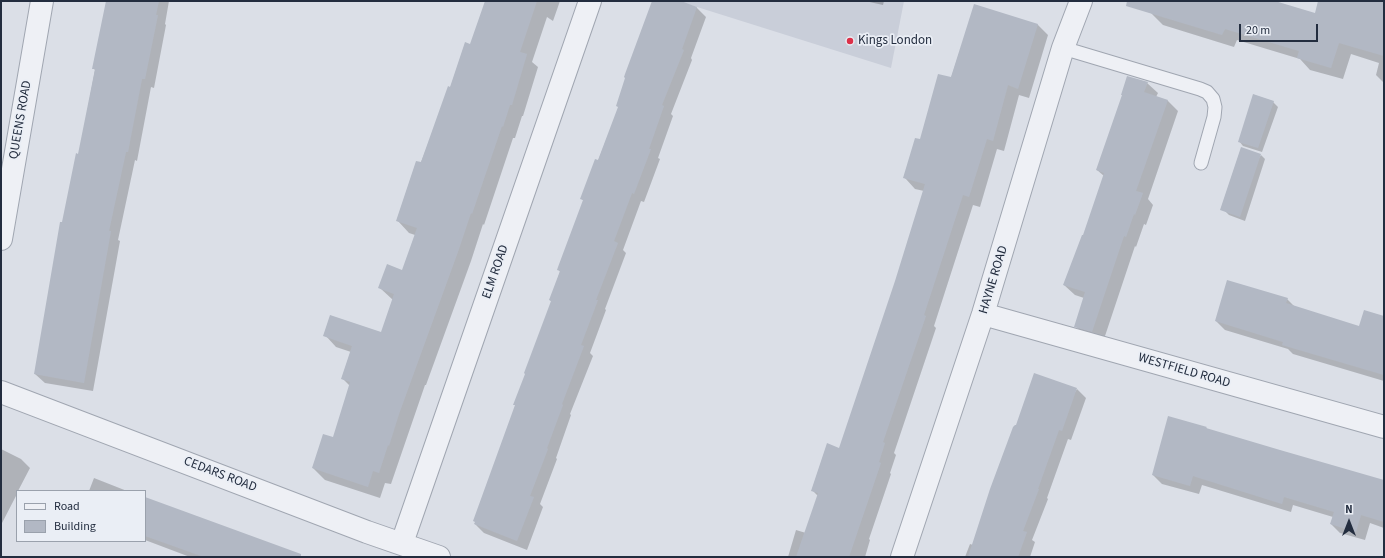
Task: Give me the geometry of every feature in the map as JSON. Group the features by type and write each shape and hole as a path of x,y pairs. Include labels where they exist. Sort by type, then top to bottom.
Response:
{"street":[{"name":"QUEENS ROAD","path":"1,240 42,1"},
{"name":"ELM ROAD","path":"402,544 590,1"},
{"name":"HAYNE ROAD","path":"902,557 983,314 1063,48 1081,1"},
{"name":"WESTFIELD ROAD","path":"983,314 1384,427"},
{"name":"CEDARS ROAD","path":"1,392 367,532 439,557"}],"lane":[{"path":"1063,48 1207,92 1213,99 1215,107 1214,117 1201,163"}],"shaded area":[{"name":"Kings London","path":"678,1 904,1 891,68"}],"building":[{"path":"106,1 159,1 156,15 158,15 145,79 142,79 128,152 126,152 109,231 111,231 84,383 34,374 60,222 62,222 76,153 78,154 95,69 92,69"},
{"path":"485,1 537,1 520,52 527,54 512,105 510,105 503,127 502,126 472,214 471,213 399,414 389,446 388,445 379,473 373,471 368,487 312,468 323,434 333,437 350,382 341,379 352,346 323,336 330,315 381,332 394,294 378,288 387,264 402,270 417,228 396,221 416,161 421,162 448,86 450,87 465,42 470,44"},
{"path":"652,1 681,1 697,7 682,49 684,50 662,105 664,106 649,149 651,149 634,194 632,193 614,241 618,243 596,300 598,300 581,345 584,346 530,496 534,497 517,541 474,524 475,522 473,521 515,405 513,405 525,374 524,373 551,301 549,300 560,271 557,270 583,200 580,199 595,159 598,160 618,107 616,106 625,78 624,77"},
{"path":"1127,1 1275,1 1315,13 1318,1 1384,1 1384,56 1339,43 1331,68 1297,58 1299,51 1225,29 1222,35 1126,6"},
{"path":"974,4 1038,24 1018,89 1008,85 993,141 987,139 969,197 963,195 924,315 926,316 883,442 885,443 879,462 881,463 849,557 796,557 818,493 811,491 827,443 839,448 895,281 925,184 903,178 915,138 920,139 938,74 951,77"},
{"path":"1127,76 1148,82 1144,92 1168,100 1136,191 1143,193 1126,237 1124,236 1092,332 1074,327 1085,292 1063,285 1083,235 1104,173 1096,170 1122,95"},
{"path":"1253,94 1274,101 1258,148 1238,142"},
{"path":"1241,147 1261,154 1240,217 1220,210"},
{"path":"1227,280 1288,298 1286,303 1359,326 1364,310 1384,316 1384,375 1282,345 1283,342 1215,321"},
{"path":"1034,373 1077,388 1062,431 1059,430 1023,531 1027,532 1018,557 968,557 990,489 1013,427 1016,425"},
{"path":"1168,416 1384,480 1384,522 1361,515 1356,532 1330,524 1334,512 1284,497 1282,504 1193,476 1190,486 1152,475"},
{"path":"146,497 301,554 301,557 204,557 146,536"}],"place":[{"name":"Kings London","path":"850,41"}]}
